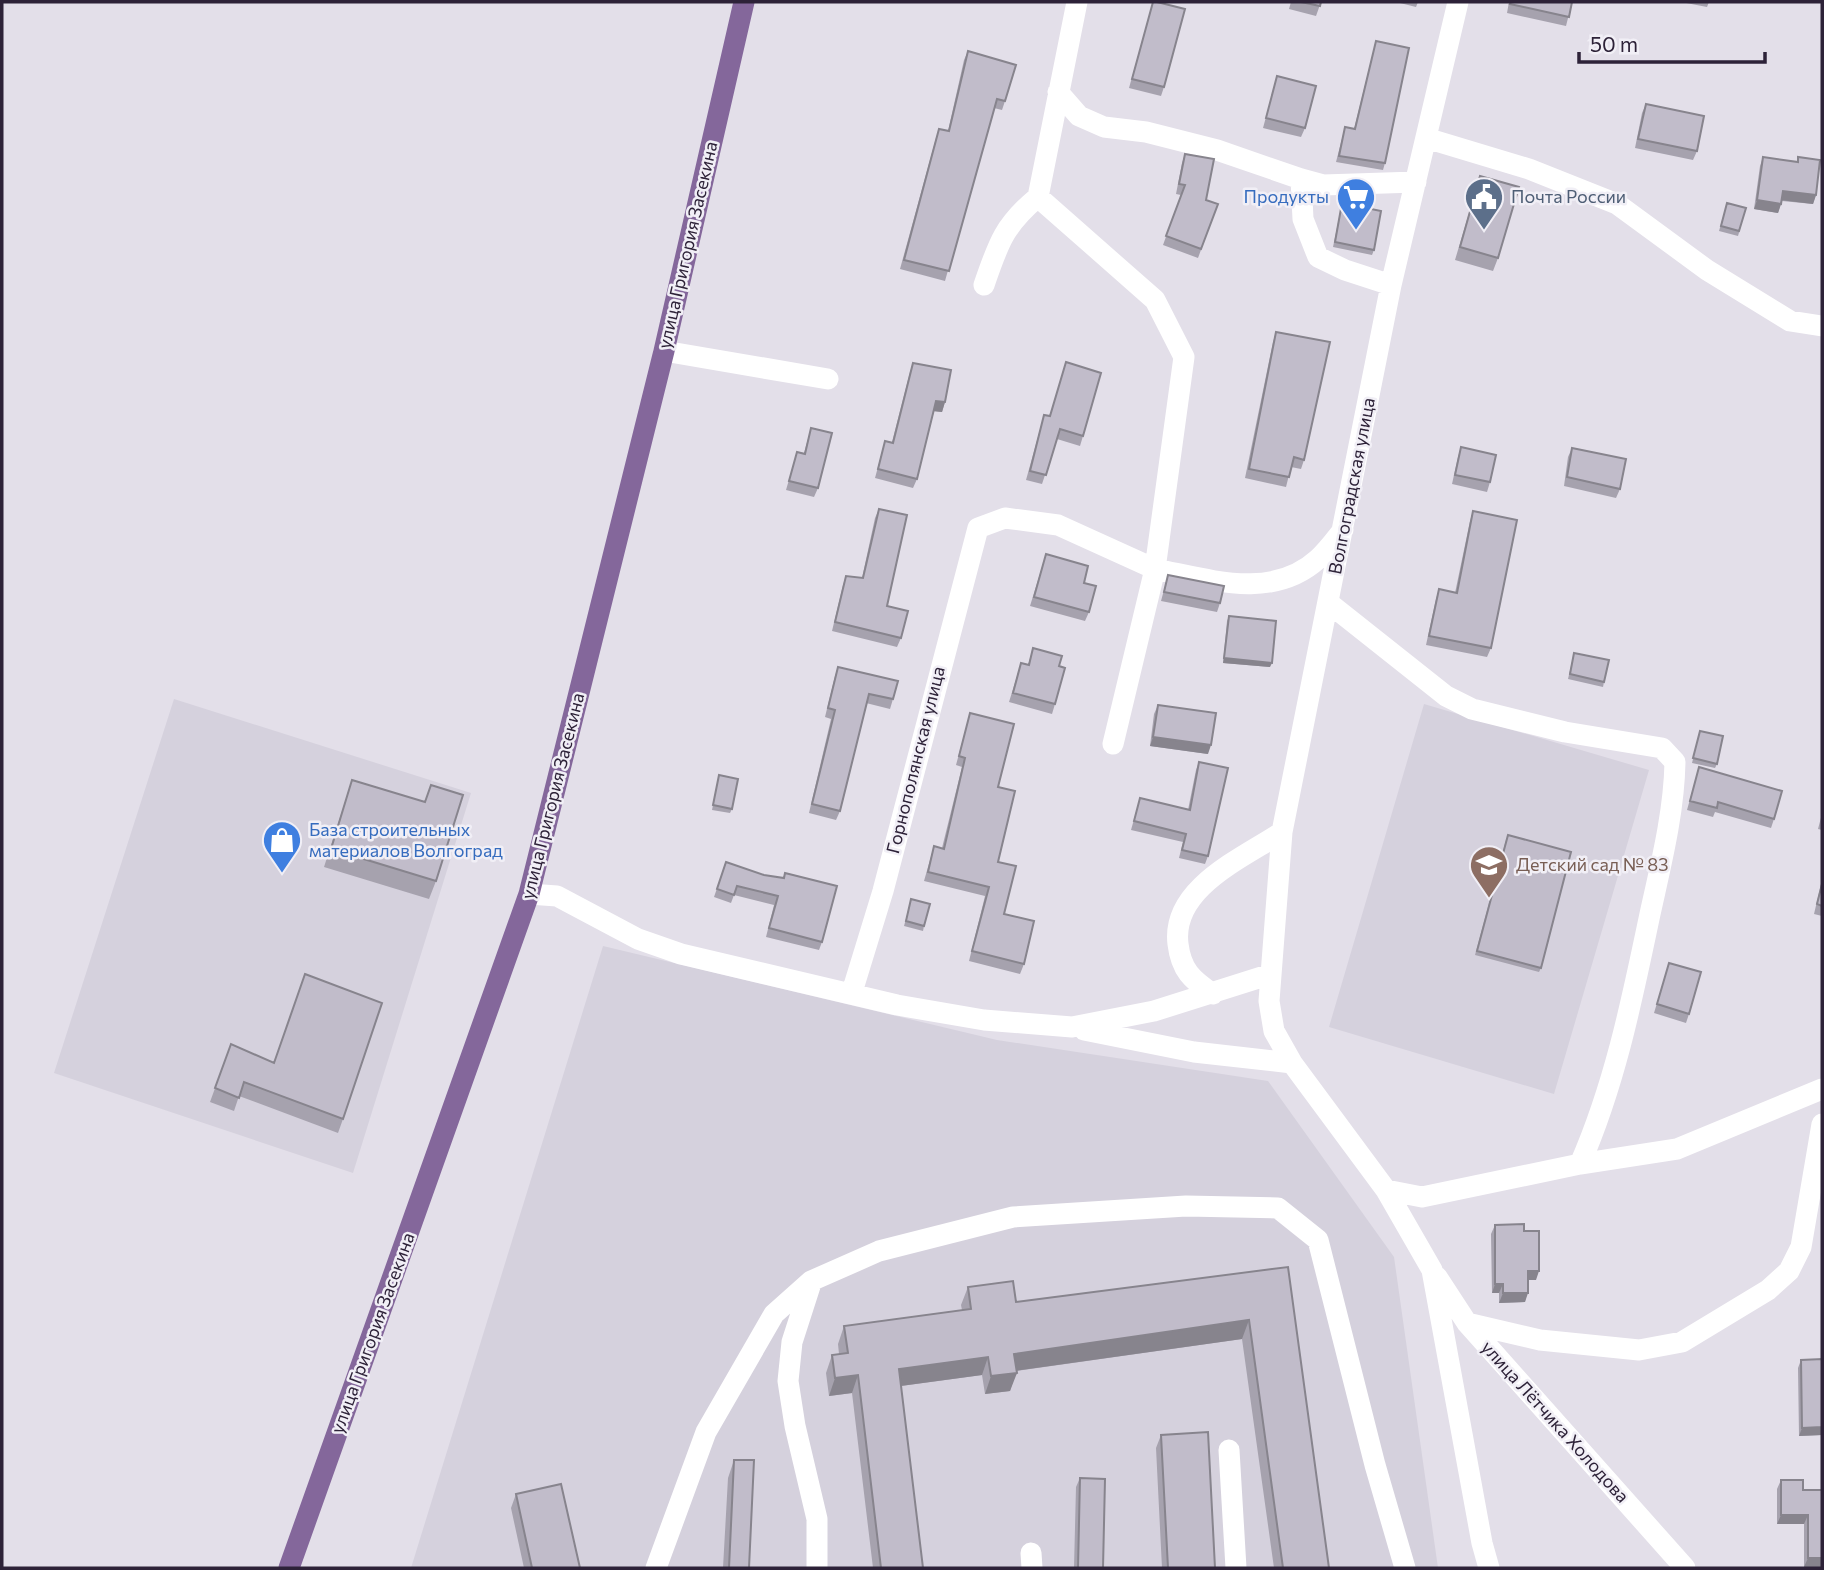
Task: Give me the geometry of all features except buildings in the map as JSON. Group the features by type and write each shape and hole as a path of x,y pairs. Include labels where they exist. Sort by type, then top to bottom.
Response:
{"main road":[{"name":"улица Григория Засекина","path":"289,1568 529,894 664,351 744,2"}],"street":[{"path":"984,285 1000,236 1015,216 1038,197 1077,2"},
{"name":"Волгоградская улица","path":"1292,1063 1274,1031 1269,1001 1282,832 1330,604 1391,285 1458,2"},
{"path":"1058,92 1079,117 1104,127 1146,132 1205,147 1301,180 1323,185 1416,182"},
{"path":"1426,138 1529,169 1617,204 1707,271 1790,321 1822,326"},
{"path":"1301,180 1303,219 1318,257 1345,270 1391,285"},
{"path":"1038,197 1155,300 1184,357 1154,569 1113,744"},
{"path":"664,351 828,379"},
{"name":"Горнополянская улица","path":"852,992 883,891 978,527 1005,518 1058,525 1154,569"},
{"path":"1154,569 1238,585 1279,582 1316,561 1343,530"},
{"path":"1330,604 1446,696 1472,709 1565,732 1662,748 1675,762 1675,789 1630,1013 1609,1091 1580,1164"},
{"path":"1213,994 1191,979 1180,962 1177,934 1184,907 1200,887 1282,832"},
{"path":"529,894 557,896 638,939 681,954 852,992 897,1005 984,1020 1072,1027 1194,1052 1292,1063"},
{"path":"1072,1027 1154,1011 1271,974"},
{"name":"улица Лётчика Холодова","path":"1292,1063 1386,1191 1432,1270 1467,1323 1685,1568"},
{"path":"1386,1191 1422,1197 1580,1164 1677,1149 1822,1089"},
{"path":"1467,1323 1540,1340 1639,1350 1682,1342 1768,1290 1789,1271 1801,1247 1822,1124"},
{"path":"656,1568 706,1432 774,1314 811,1281 878,1251 1013,1217 1186,1206 1278,1208 1318,1240 1375,1465 1405,1568"},
{"path":"1432,1270 1489,1568"},
{"path":"811,1281 793,1342 788,1381 794,1426 817,1519 817,1568"},
{"path":"1229,1450 1236,1568"}],"shaded area":[{"name":"База строительных материалов Волгоград","path":"174,699 471,793 353,1173 54,1073"},
{"name":"Детский сад № 83","path":"1424,704 1649,770 1554,1094 1329,1027"},
{"path":"603,946 997,1040 1268,1081 1394,1257 1438,1568 411,1568"}],"place":[{"name":"Продукты","path":"1356,231"},
{"name":"Почта России","path":"1484,231"},
{"name":"База строительных материалов Волгоград","path":"282,874"},
{"name":"Детский сад № 83","path":"1489,899"}]}
